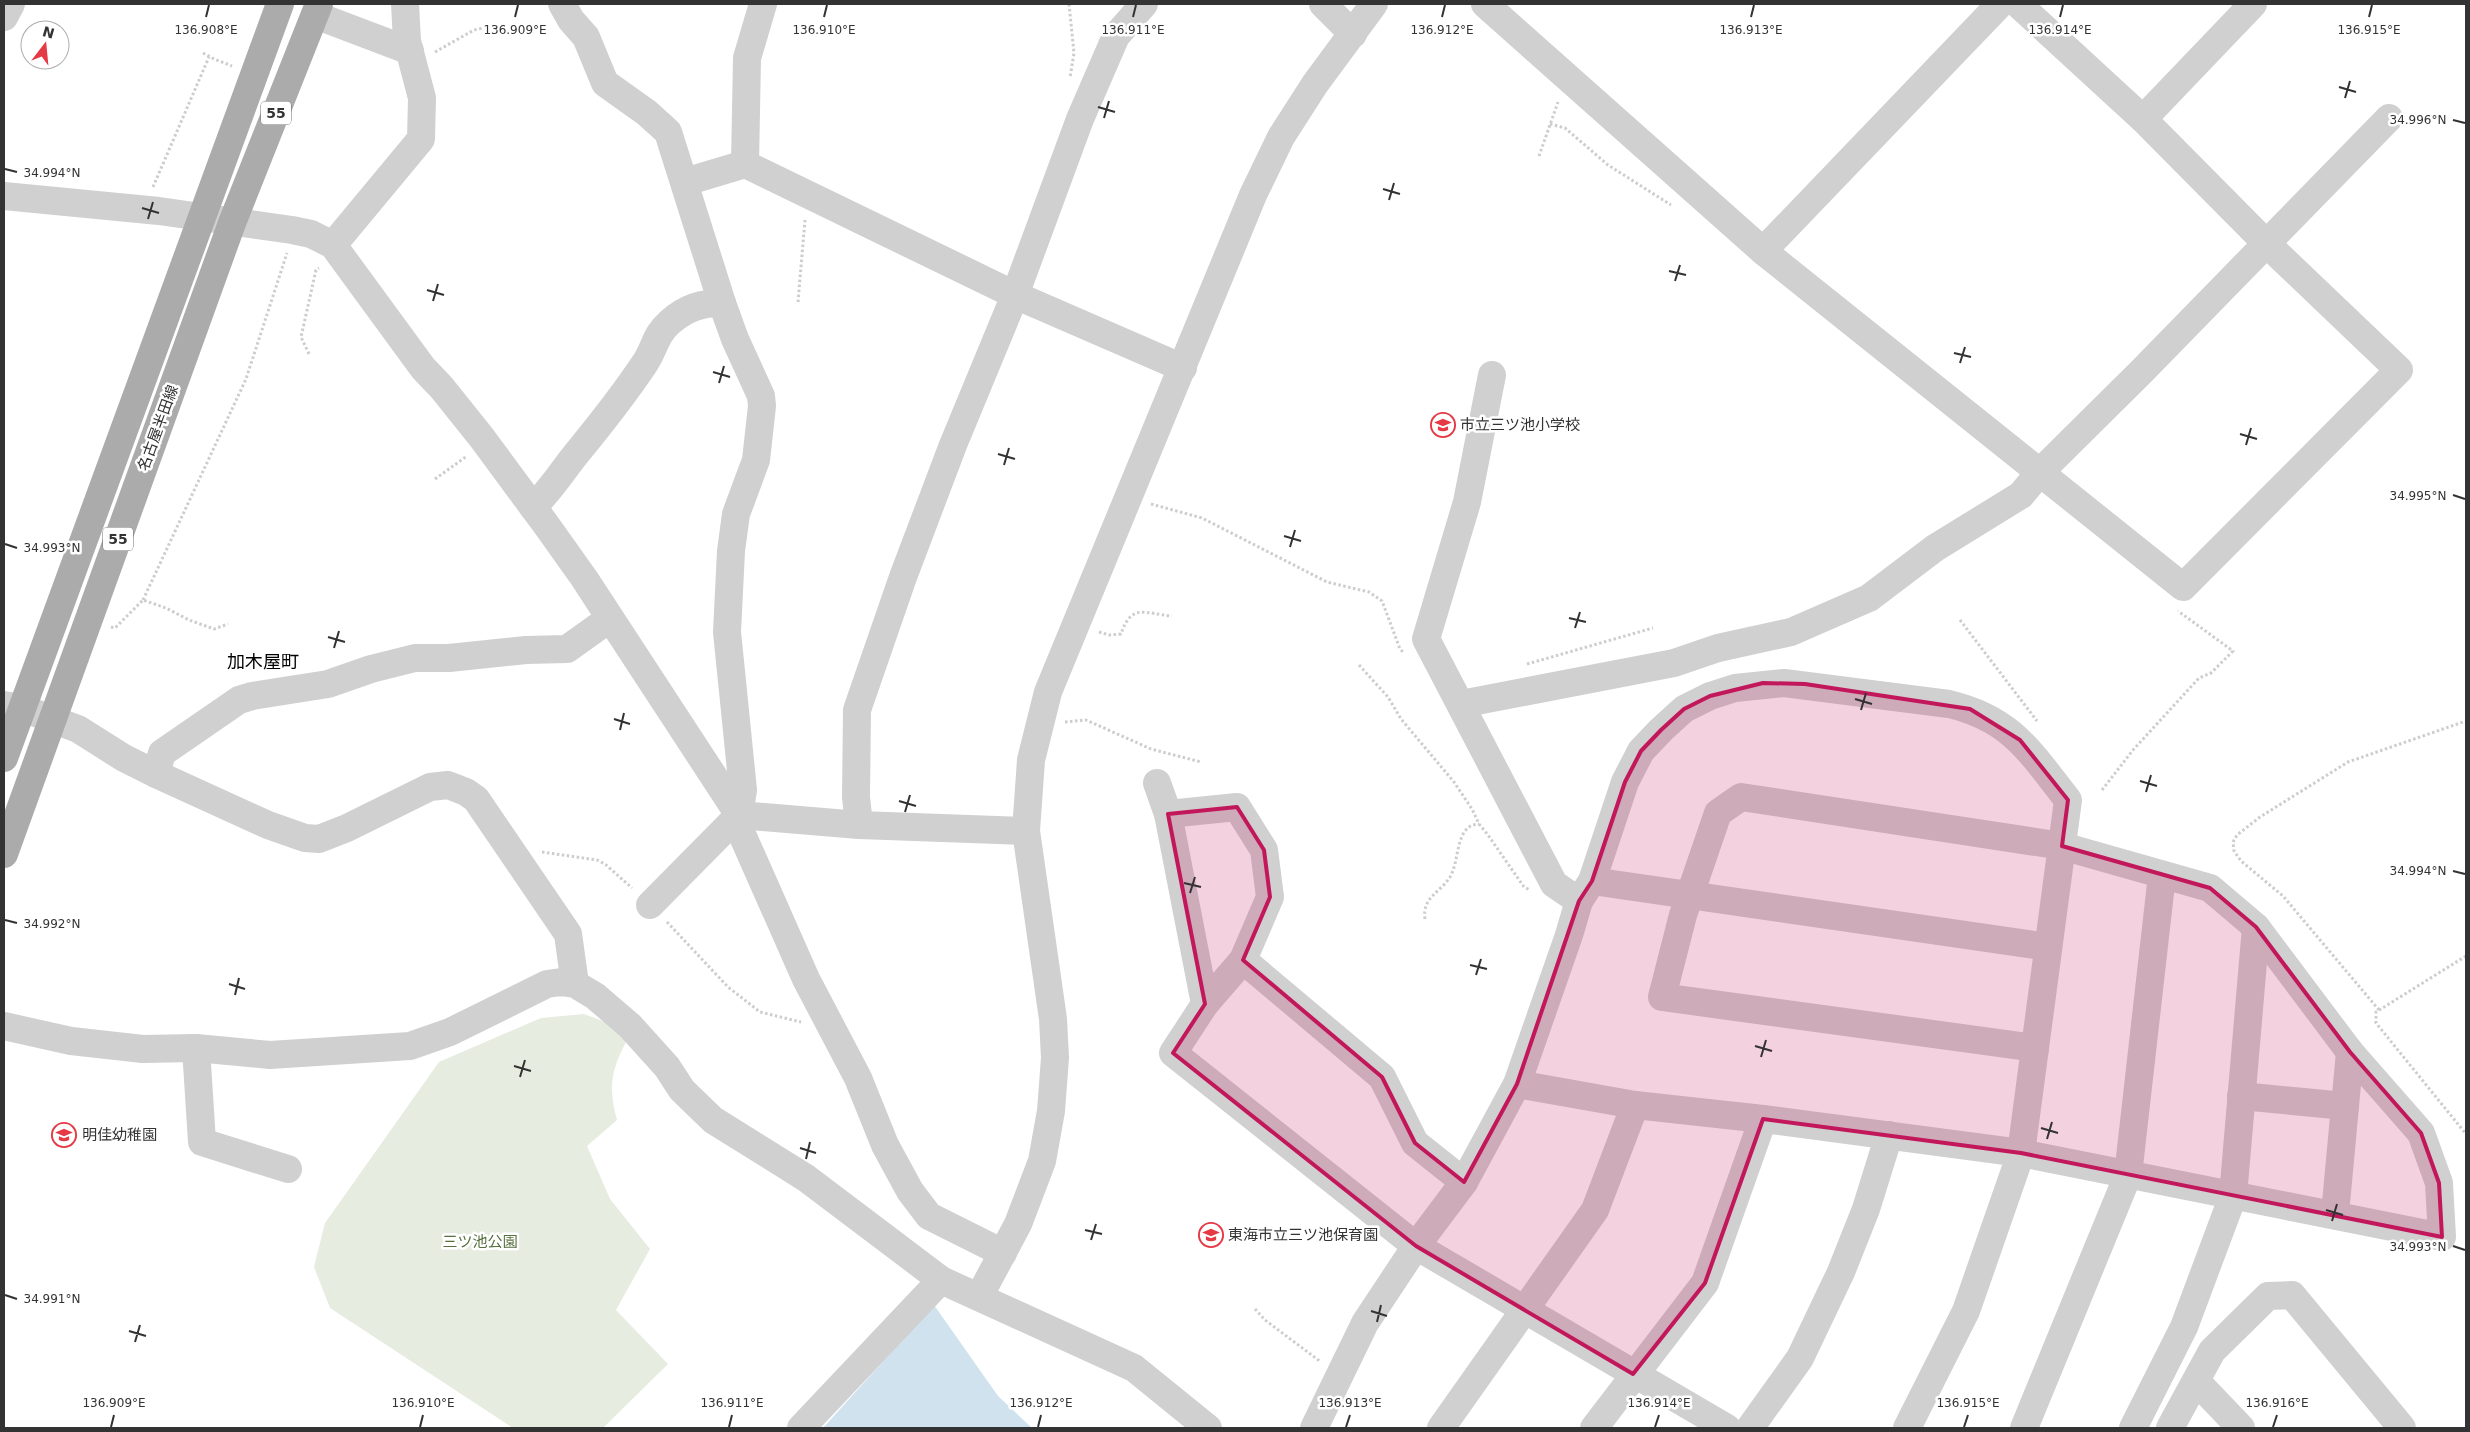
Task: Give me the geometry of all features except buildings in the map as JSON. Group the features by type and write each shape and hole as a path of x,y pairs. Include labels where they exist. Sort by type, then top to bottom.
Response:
{"main road":[{"name":"55","path":"4,758 13,707 201,218 280,4"},
{"name":"名古屋半田線","path":"4,854 232,223 317,9"}],"street":[{"path":"4,17 11,4"},
{"path":"337,250 421,139 422,98 407,41 405,4"},
{"path":"562,4 586,37 605,83 648,113 668,132 722,303 735,339 761,396 762,406 756,460 736,514 731,551 727,632 743,790 739,815 741,832 766,887 776,915 806,979 833,1027 858,1078 885,1145 910,1191 929,1216 1003,1253"},
{"path":"745,164 747,58 763,4"},
{"path":"859,825 856,797 857,710 903,577 950,454 1015,295 1080,119 1116,36 1144,4"},
{"path":"1323,4 1353,34"},
{"path":"979,1297 1018,1224 1042,1161 1054,1084 1052,1019 1036,917 1026,831 1031,760 1048,692 1253,195 1281,136 1315,84 1374,4"},
{"path":"1484,4 1763,251 2183,586 2399,370 2267,244 2143,119 2018,4"},
{"path":"1763,251 2000,4"},
{"path":"2143,119 2253,4"},
{"path":"317,9 412,58"},
{"path":"1461,704 1674,663 1718,648 1791,632 1869,598 1935,548 2021,495 2040,472 2267,244 2389,118"},
{"path":"685,182 745,164 1015,295 1183,368"},
{"path":"4,196 146,210 292,230 311,234 337,250 423,368 442,388 533,507 739,815"},
{"path":"533,507 550,491 600,426 646,361 656,336 670,322 689,308 708,303 722,303"},
{"path":"1492,375 1467,502 1426,639 1554,884 1585,891 1690,896 2048,948"},
{"path":"156,774 162,753 239,700 252,696 328,684 372,669 415,658 449,658 526,650 568,649 609,619"},
{"path":"1314,1428 1365,1323 1416,1246 1464,1182 1517,1084 1625,782 1641,752 1684,709 1710,696 1735,688 1763,683 1805,684 1949,704 1989,717 2020,740 2068,800 2021,1152 1966,1311 1907,1428"},
{"path":"13,707 53,718 78,729 124,758 156,774 268,825 305,838 319,839 346,828 418,791 430,787 448,785 466,792 476,799 568,934 575,984"},
{"path":"1157,783 1168,814 1205,1004"},
{"path":"1517,1084 1636,1106 1763,1119 2021,1152 2442,1237 2439,1183 2421,1133 2350,1052 2256,927 2210,888 2062,846 1740,797 1718,813 1683,915 1662,997 2035,1048"},
{"path":"1168,814 1237,807 1264,850 1270,897 1243,960 1205,1004 1173,1053 1416,1246 1727,1428"},
{"path":"739,815 859,825 1026,831"},
{"path":"650,905 739,815"},
{"path":"2024,1428 2128,1174 2162,875"},
{"path":"2133,1428 2184,1327 2233,1196 2256,927"},
{"path":"1243,960 1382,1077 1416,1143 1464,1182"},
{"path":"4,1026 71,1041 143,1049 196,1048 270,1055 410,1046 450,1032 547,984 561,982 575,984 595,996 630,1026 667,1067 682,1090 713,1120 806,1178 941,1280 1134,1368 1205,1427"},
{"path":"196,1048 202,1142 288,1169"},
{"path":"2335,1214 2350,1052"},
{"path":"2241,1096 2345,1106"},
{"path":"1440,1428 1526,1311 1595,1210 1636,1106"},
{"path":"1594,1428 1705,1283 1763,1119"},
{"path":"1750,1428 1800,1358 1841,1272 1866,1209 1889,1135"},
{"path":"801,1428 941,1280"},
{"path":"2170,1428 2197,1382 2212,1351 2268,1296 2292,1295 2400,1428"},
{"path":"2197,1382 2241,1428"}],"path":[{"path":"1067,86 1074,53 1069,4"},
{"path":"412,58 474,30 484,28"},
{"path":"203,53 254,74"},
{"path":"146,210 148,198 208,56"},
{"path":"1539,156 1565,84 1570,80"},
{"path":"1550,124 1565,128 1608,164 1661,197 1675,208"},
{"path":"798,302 806,204 810,196"},
{"path":"89,619 115,628 143,600 246,379 291,242 292,230"},
{"path":"309,354 301,338 316,270 337,250"},
{"path":"435,479 485,443"},
{"path":"1129,497 1202,518 1326,582 1369,592 1382,601 1400,649 1410,659 1428,666 1439,663"},
{"path":"2102,790 2133,750 2199,678 2211,673 2233,651 2174,608 2174,599 2183,586"},
{"path":"143,600 214,629 228,624"},
{"path":"1076,624 1109,635 1120,634 1125,623 1133,613 1141,612 1172,616"},
{"path":"1960,620 2038,722"},
{"path":"1525,665 1653,628"},
{"path":"1358,665 1388,697 1401,719 1454,782 1472,808 1478,824 1488,835 1524,887 1537,893 1547,894 1554,884"},
{"path":"1041,718 1062,722 1086,720 1151,750 1201,762"},
{"path":"2379,1010 2345,972 2294,907 2241,861 2234,851 2233,842 2237,834 2260,817 2348,762 2466,721"},
{"path":"1425,918 1423,909 1428,898 1449,878 1464,833 1470,826 1478,824"},
{"path":"510,849 597,860 605,864 650,905 728,987 760,1012 825,1028 833,1027"},
{"path":"2466,956 2376,1012 2376,1023 2466,1134"},
{"path":"1255,1309 1265,1320 1340,1376"}],"highlighted area":[{"path":"1763,683 1805,684 1970,709 2020,740 2068,800 2062,846 2210,888 2256,927 2350,1052 2421,1133 2439,1183 2442,1237 2021,1153 1763,1119 1705,1283 1633,1374 1416,1246 1173,1053 1205,1004 1168,814 1237,807 1264,850 1270,897 1243,960 1382,1077 1415,1143 1464,1182 1517,1084 1579,901 1592,881 1625,782 1641,751 1661,730 1684,709 1710,696"}],"green space":[{"name":"三ツ池公園","path":"584,1014 608,1023 627,1040 614,1070 612,1089 617,1120 587,1146 610,1199 650,1249 616,1310 668,1364 603,1428 513,1428 330,1308 314,1267 325,1223 439,1062 541,1018"}],"water":[{"path":"934,1305 998,1396 1032,1428 823,1428"}],"place":[{"name":"市立三ツ池小学校","path":"1443,425"},
{"name":"明佳幼稚園","path":"64,1135"},
{"name":"東海市立三ツ池保育園","path":"1211,1235"}],"district":[{"name":"加木屋町","path":"263,661"}]}
